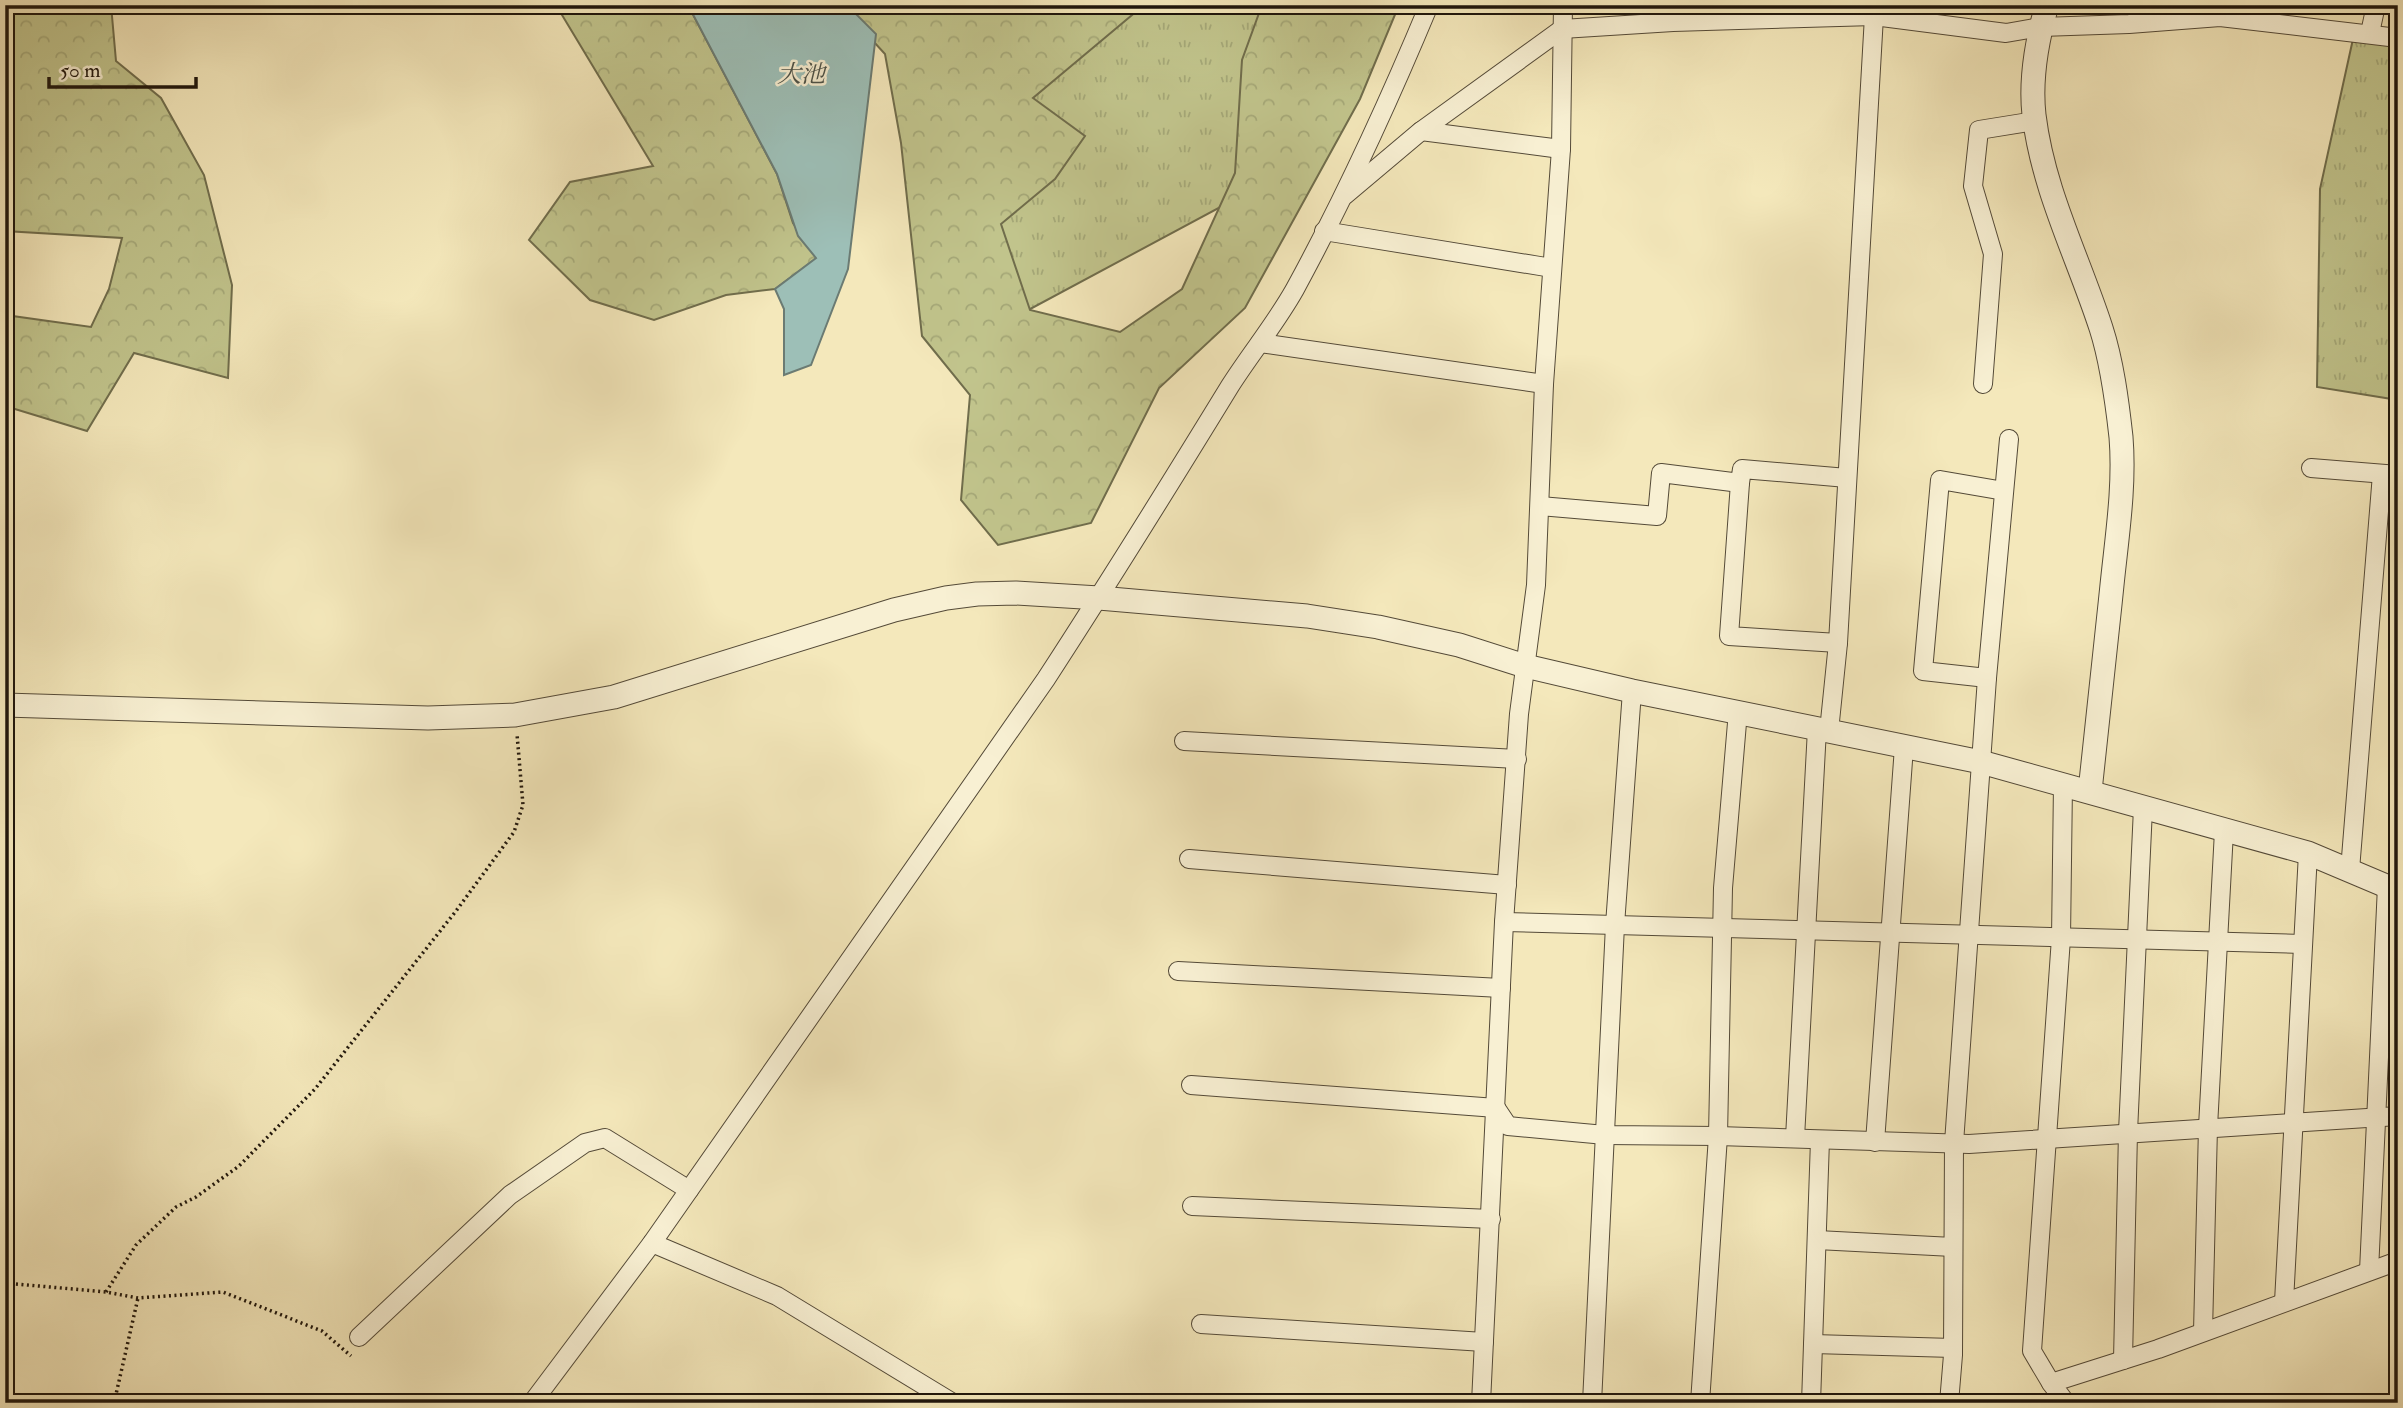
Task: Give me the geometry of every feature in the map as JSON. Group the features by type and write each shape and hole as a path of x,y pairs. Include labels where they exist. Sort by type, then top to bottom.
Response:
{"street":[{"path":"533,1403 652,1243 1046,679 1099,598 1233,381 1294,290 1401,72 1429,5"},
{"path":"1481,1403 1504,922 1525,666 1536,585 1544,384 1561,149 1563,5"},
{"path":"2048,5 2041,27 2035,64 2035,121 2053,197 2101,329 2121,439 2120,508 2090,791"},
{"path":"2370,33 2376,5"},
{"path":"1341,198 1421,131 1563,29 1874,16 2006,33 2041,27 2220,17 2398,38"},
{"path":"1795,1138 1805,930 1823,730 1838,643 1874,16"},
{"path":"1983,384 1993,254 1973,186 1979,130 2035,121"},
{"path":"1421,131 1561,149"},
{"path":"1324,231 1552,268"},
{"path":"1260,343 1544,384"},
{"path":"1949,1403 1953,1348 1954,1143 1987,678 2009,439"},
{"path":"2311,468 2390,475 2350,870"},
{"path":"1838,643 1729,636 1742,469 1847,478"},
{"path":"1540,506 1657,516 1661,473 1740,483"},
{"path":"1987,678 1923,671 1940,480 2004,491"},
{"path":"5,705 428,718 515,715 614,697 894,610 946,598 1016,593 1307,616 1378,626 1459,645 1525,666 1632,691 1981,762 2308,853 2395,890 2369,1270"},
{"path":"1592,1403 1615,925 1632,691"},
{"path":"1700,1403 1718,1136 1723,888 1738,711"},
{"path":"1184,741 1517,759"},
{"path":"1875,1142 1905,747"},
{"path":"2063,784 2061,938 2032,1351 2050,1383 2066,1403"},
{"path":"2123,1360 2128,1132 2143,808"},
{"path":"2203,1332 2208,1128 2224,831"},
{"path":"2284,1302 2308,853"},
{"path":"1189,859 1507,885"},
{"path":"1504,922 2302,944"},
{"path":"1178,971 1501,988"},
{"path":"1191,1085 1496,1108"},
{"path":"1496,1108 1508,1126 1605,1135 1954,1143 2398,1116"},
{"path":"359,1337 510,1195 585,1143 605,1138 689,1190"},
{"path":"1811,1403 1820,1140"},
{"path":"1192,1206 1491,1219"},
{"path":"1817,1240 1954,1247"},
{"path":"652,1243 777,1296 953,1403"},
{"path":"2050,1383 2203,1332 2398,1261"},
{"path":"1201,1324 1484,1342"},
{"path":"1813,1344 1953,1348"}],"path":[{"path":"106,1292 136,1245 176,1207 196,1197 239,1166 315,1089 456,911 514,832 523,805 515,715"},
{"path":"5,1283 106,1292 138,1298 223,1292 322,1331 351,1356"},
{"path":"114,1403 138,1298"}],"green space":[{"path":"5,5 111,5 116,61 161,98 204,175 232,285 228,378 134,353 87,431 5,406 5,315 91,327 109,289 122,238 5,231"},
{"path":"556,5 688,5 777,174 793,223 817,258 775,289 726,295 654,320 590,300 529,240 570,182 653,166"},
{"path":"840,5 1144,5 1033,98 1085,136 1055,179 1001,224 1030,310 1120,332 1182,289 1235,173 1242,60 1262,5 1399,5 1360,99 1245,308 1159,388 1091,523 998,545 961,500 970,395 922,336 901,143 885,54"},
{"path":"901,5 1333,5 1269,181 1019,315"},
{"path":"2353,39 2398,47 2398,400 2317,387 2320,189"}],"water":[{"name":"大池","path":"688,5 847,5 876,34 848,269 811,365 784,375 784,309 775,289 816,258 798,236 777,174"}]}
